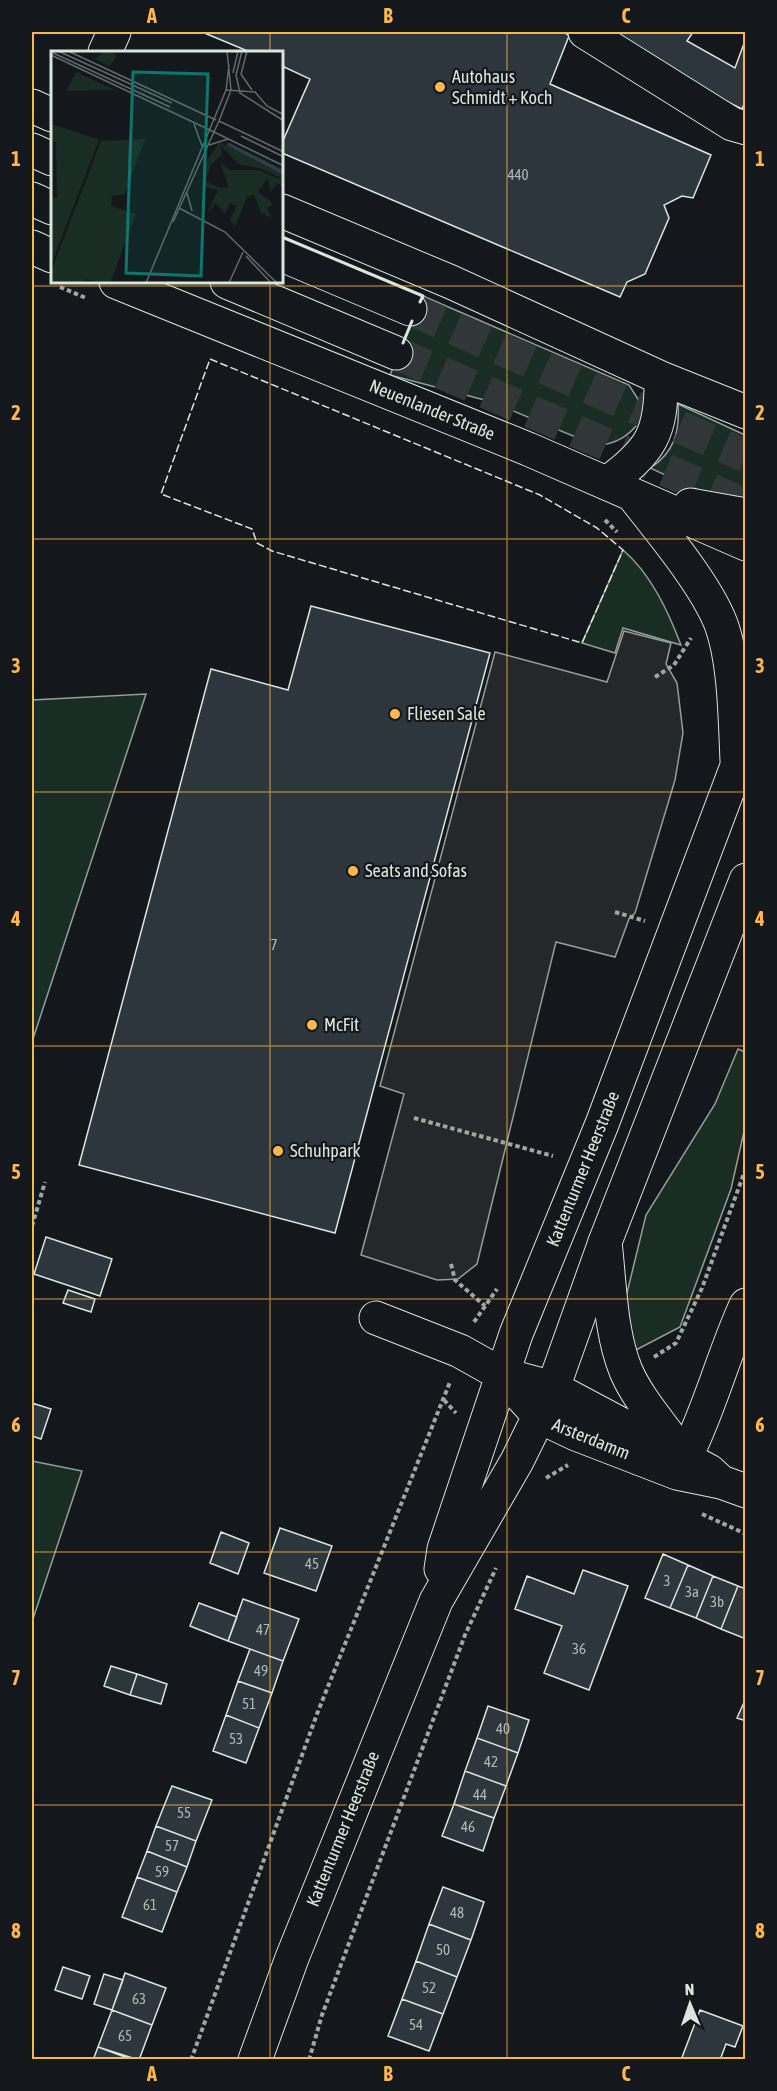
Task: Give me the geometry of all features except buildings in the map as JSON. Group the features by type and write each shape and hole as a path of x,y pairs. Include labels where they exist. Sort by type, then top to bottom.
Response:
{"main road":[{"path":"105,51 114,32"},
{"path":"585,32 732,124 746,128"},
{"path":"32,106 51,115"},
{"path":"32,150 51,159"},
{"path":"32,199 51,208"},
{"path":"284,212 451,282 661,378 746,412"},
{"path":"32,247 51,256"},
{"path":"284,256 410,309"},
{"name":"Neuenlander Straße","path":"121,284 620,489 746,544"},
{"path":"232,284 396,354"},
{"path":"620,489 633,464 654,437 662,405 661,378"},
{"path":"620,489 746,515"},
{"path":"620,489 670,543 721,624 734,691 742,751"},
{"name":"Kattenturmer Heerstraße","path":"435,1600 444,1549 481,1443 501,1374 602,1125 742,751"},
{"name":"Kattenturmer Heerstraße","path":"255,2060 299,1939 435,1600 540,1417 553,1388 605,1242 746,880"},
{"name":"Arsterdamm","path":"605,1242 617,1339 626,1371 639,1395 685,1458"},
{"path":"685,1458 699,1430 730,1340 746,1305"},
{"path":"376,1318 460,1352 501,1374"},
{"name":"Arsterdamm","path":"501,1374 553,1388 733,1486"},
{"name":"Arsterdamm","path":"501,1374 540,1417 576,1434 676,1473 733,1486"}],"path":[{"path":"655,677 674,665 692,635"},
{"path":"615,912 654,925"},
{"path":"414,1118 559,1158"},
{"path":"649,1360 676,1343 702,1288 746,1168"},
{"path":"32,1226 45,1182"},
{"path":"451,1264 455,1280 484,1306"},
{"path":"540,1487 546,1478"},
{"path":"309,2060 322,2015 465,1635 497,1565"}],"green space":[{"path":"423,296 629,385 638,399 640,421 622,438 597,446 492,402 390,375"},
{"path":"678,404 745,435 745,500 707,494 650,468 665,456 674,441 678,424"},
{"path":"623,550 642,570 658,594 681,645 623,628 615,653 582,643"},
{"path":"146,694 32,1042 32,700"},
{"path":"738,1049 745,1052 746,1123 731,1189 680,1327 634,1351 626,1297 646,1215 715,1104"},
{"path":"32,1461 82,1471 32,1622"}],"shaded area":[{"path":"624,631 671,643 666,664 677,683 683,733 675,780 635,913 629,919 615,957 556,942 477,1264 458,1279 437,1280 361,1255 404,1094 380,1086 495,652 607,682"}],"tunnel":[{"path":"410,309 746,456"},
{"path":"396,353 746,505"}],"fence":[{"path":"210,359 540,495 597,528 623,550 582,643 272,551 257,543 252,529 161,494 210,359"}],"wall":[{"path":"284,238 423,296 420,302"},
{"path":"403,343 412,321"}],"place":[{"name":"Autohaus Schmidt + Koch","path":"440,87"},
{"name":"Fliesen Sale","path":"395,714"},
{"name":"Seats and Sofas","path":"353,871"},
{"name":"McFit","path":"312,1025"},
{"name":"Schuhpark","path":"278,1151"}]}
